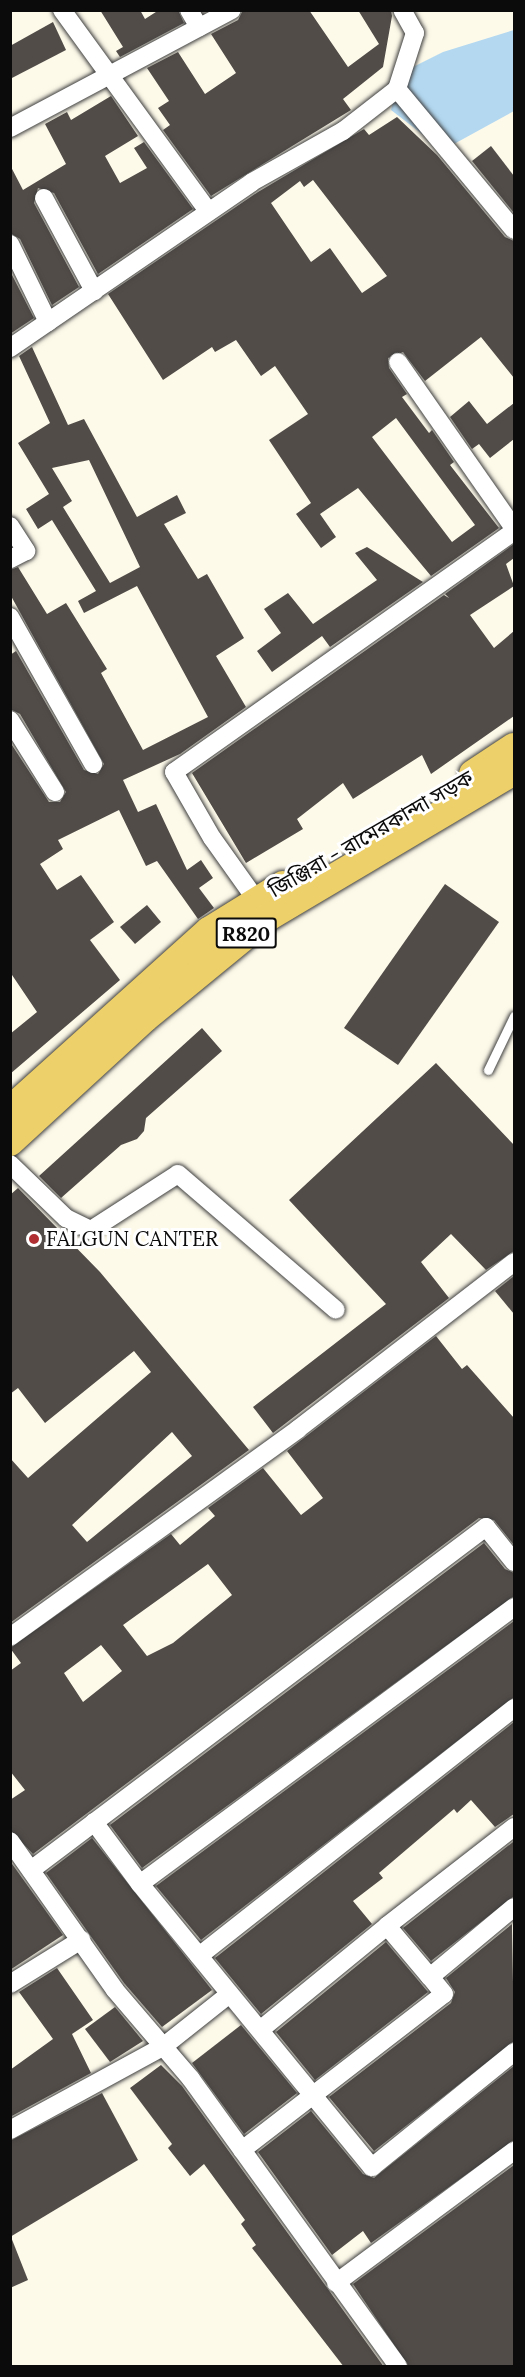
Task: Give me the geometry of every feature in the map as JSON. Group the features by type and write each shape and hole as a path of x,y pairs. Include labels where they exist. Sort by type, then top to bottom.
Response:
{"main road":[{"name":"জিঞ্জিরা - রামেরকান্দা সড়ক","path":"10,1142 232,944 312,879 514,747"},
{"name":"জিঞ্জিরা - রামেরকান্দা সড়ক","path":"10,1110 209,931 257,901 312,879 514,771"}],"street":[{"path":"62,10 107,77 208,211"},
{"path":"189,10 199,27"},
{"path":"10,128 232,10"},
{"path":"10,348 208,211 343,131 397,89 415,33 402,10"},
{"path":"397,89 514,230"},
{"path":"44,198 94,291"},
{"path":"10,244 48,322"},
{"path":"257,901 212,838 174,772 514,529 398,362"},
{"path":"10,526 26,551 10,559"},
{"path":"10,617 93,764"},
{"path":"10,720 55,792"},
{"path":"10,1164 66,1218 91,1230 178,1174 336,1310"},
{"path":"10,1637 298,1429 514,1262"},
{"path":"31,1870 486,1527 514,1562"},
{"path":"140,1884 514,1607"},
{"path":"199,1956 514,1708"},
{"path":"94,1822 227,1995 260,2030 372,2167 514,2052"},
{"path":"260,2030 387,1926 514,1827"},
{"path":"10,1841 81,1940 242,2150 398,2367"},
{"path":"430,1977 514,1907"},
{"path":"242,2150 444,1994 387,1926"},
{"path":"10,1984 81,1940"},
{"path":"10,2130 164,2046 227,1995"},
{"path":"336,2283 514,2151"}],"lane":[{"path":"489,1070 514,1016"}],"water":[{"path":"514,30 514,111 443,150 391,110 401,73 443,52"}],"building":[{"path":"100,10 140,10 145,19 159,10 178,10 184,23 120,57 116,51 123,47"},
{"path":"243,10 309,10 348,67 379,44 358,10 391,10 392,16 383,67 343,99 351,110 211,196 163,130 170,125 158,108 169,101 147,68 178,52 205,94 236,73 211,34 238,20"},
{"path":"53,22 66,50 10,79 10,46"},
{"path":"111,96 138,136 105,156 120,183 147,168 134,148 144,142 193,209 98,274 54,193 38,188 34,203 79,287 52,305 20,239 10,233 10,165 23,190 66,164 45,124 67,112 71,120"},
{"path":"397,117 437,155 505,237 514,241 514,378 481,337 425,381 403,352 388,358 389,368 407,394 402,397 429,433 432,430 454,462 450,465 499,528 431,576 358,488 320,514 336,537 321,548 296,514 311,503 269,440 308,414 275,366 261,376 236,340 215,352 212,347 163,380 108,294 258,192 364,129 369,135","holes":["313,180 387,276 362,293 330,248 311,262 271,203 300,181 304,187","396,418 475,525 452,542 372,437"]},
{"path":"491,146 514,176 514,213 472,161"},
{"path":"10,271 34,318 10,334"},
{"path":"32,347 68,425 84,419 137,517 177,495 186,513 164,524 198,579 207,574 244,638 216,656 246,707 180,754 123,780 138,812 156,804 187,870 201,860 213,878 199,888 214,908 198,919 157,861 146,866 119,810 58,840 63,849 40,864 57,890 81,875 114,922 90,940 120,980 10,1074 10,1034 37,1012 10,972 10,742 49,802 60,802 66,792 20,714 10,709 10,655 16,651 84,770 98,774 104,764 11,596 10,570 18,567 47,614 66,603 107,669 101,673 143,750 208,717 137,586 84,613 78,601 96,591 52,520 38,529 26,509 49,494 18,443 50,423 19,356","holes":["89,460 140,567 110,583 63,507 72,501 52,468"]},
{"path":"469,401 487,424 514,403 514,439 490,458 479,444 472,449 450,417"},
{"path":"514,544 514,558 506,564 514,586 470,615 494,648 514,631 514,716 431,774 422,755 353,799 343,783 297,819 303,829 246,863 192,773 444,595 449,598 445,594"},
{"path":"367,547 423,582 330,647 322,636 272,672 257,651 281,633 264,609 288,593 313,624 377,580 355,553"},
{"path":"445,884 499,922 398,1065 344,1028"},
{"path":"147,905 161,922 135,944 120,927"},
{"path":"202,1028 222,1051 146,1118 144,1131 137,1139 121,1145 61,1198 39,1176"},
{"path":"436,1063 514,1145 514,1251 486,1270 451,1234 421,1262 449,1298 273,1433 253,1407 386,1304 289,1200"},
{"path":"18,1188 100,1272 249,1450 10,1623 10,1458 28,1478 151,1372 134,1351 45,1423 18,1388 10,1394 10,1195","holes":["172,1432 192,1456 87,1542 72,1525"]},
{"path":"514,1276 514,1314 495,1291"},
{"path":"436,1336 462,1369 467,1365 514,1418 514,1545 494,1520 479,1518 33,1854 10,1830 10,1800 25,1790 10,1771 10,1671 21,1663 10,1648 171,1534 180,1545 215,1516 208,1508 263,1468 301,1515 323,1498 287,1451","holes":["208,1564 232,1595 173,1643 147,1656 123,1625","101,1645 122,1671 83,1702 64,1673"]},
{"path":"484,1543 505,1569 514,1573 514,1596 142,1868 110,1825"},
{"path":"514,1621 514,1697 201,1940 156,1886"},
{"path":"514,1722 514,1814 495,1827 471,1800 457,1813 454,1809 379,1873 383,1878 353,1901 372,1924 261,2014 215,1958"},
{"path":"92,1838 212,1990 162,2027 124,1983 46,1873"},
{"path":"513,1842 514,1896 431,1961 403,1928"},
{"path":"10,1861 63,1935 10,1970"},
{"path":"512,1924 514,2041 374,2151 329,2097 451,2003 455,1992 446,1978"},
{"path":"386,1942 428,1992 315,2080 276,2032"},
{"path":"57,1968 93,2020 72,2034 91,2073 10,2117 10,2070 53,2039 19,1992"},
{"path":"115,2007 143,2041 110,2062 85,2029"},
{"path":"241,2025 297,2093 244,2134 192,2063"},
{"path":"161,2065 182,2086 384,2367 344,2367 252,2248 256,2245 241,2224 245,2220 204,2164 190,2176 168,2148 172,2144 130,2088"},
{"path":"514,2066 514,2140 371,2243 363,2231 332,2255 258,2152 311,2111 363,2174 374,2178"},
{"path":"102,2093 138,2160 10,2237 10,2141"},
{"path":"514,2165 514,2367 409,2367 353,2284"},
{"path":"10,2238 28,2280 10,2288"}],"place":[{"name":"FALGUN CANTER","path":"34,1239"}]}
